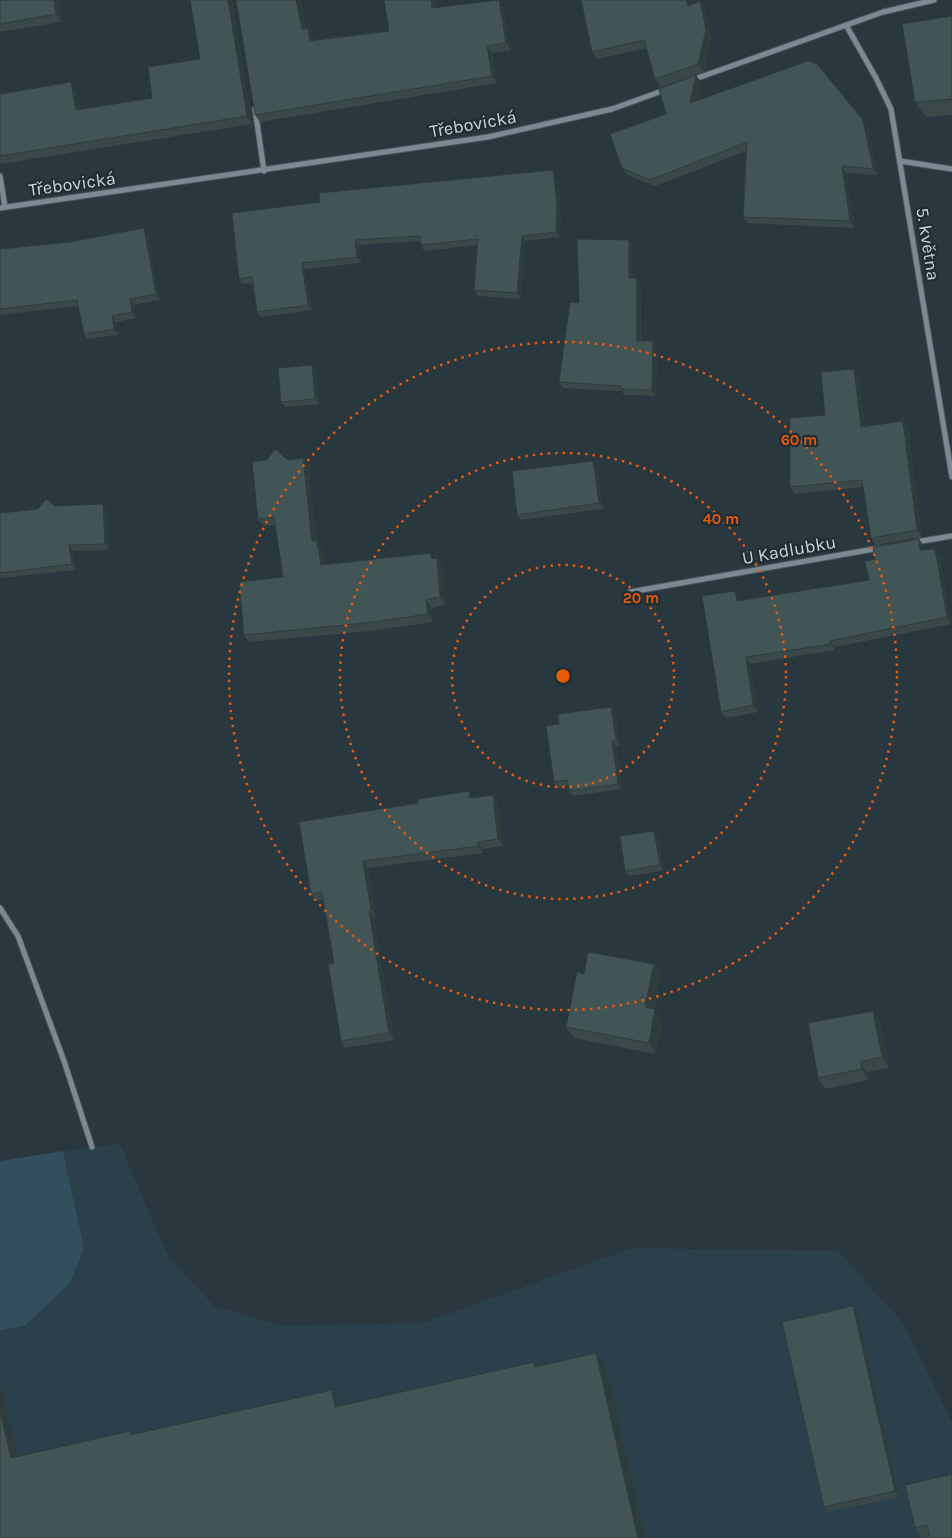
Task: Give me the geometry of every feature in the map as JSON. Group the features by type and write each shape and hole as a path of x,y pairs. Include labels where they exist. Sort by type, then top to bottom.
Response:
{"street":[{"path":"686,82 883,12 934,0"},
{"name":"5. května","path":"846,25 891,109 952,477"},
{"name":"Třebovická","path":"3,207 264,171 488,137 612,109 667,89"},
{"path":"254,106 264,171"},
{"path":"900,161 952,169"},
{"path":"0,176 3,207"},
{"path":"913,543 952,536"},
{"name":"U Kadlubku","path":"630,592 884,548"},
{"path":"0,908 18,936 64,1061 92,1148"}],"shaded area":[{"path":"120,1144 167,1254 214,1306 283,1326 423,1323 632,1248 838,1251 903,1323 952,1422 952,1538 0,1538 0,1331 26,1325 70,1283 84,1248 63,1151"},
{"path":"63,1151 84,1248 70,1283 26,1325 0,1331 0,1161"}],"building":[{"path":"0,0 54,0 56,14 0,24"},
{"path":"190,0 228,0 247,116 0,156 0,94 71,82 76,110 152,98 148,67 200,59"},
{"path":"236,0 296,0 302,29 308,28 310,41 389,31 384,0 431,0 432,8 499,0 506,43 487,46 492,76 255,115"},
{"path":"581,0 686,0 688,6 700,1 706,30 698,64 655,79 644,40 592,52"},
{"path":"952,16 952,99 915,102 902,24"},
{"path":"808,61 817,64 863,120 873,169 842,166 850,221 743,217 747,142 650,180 622,168 610,134 666,114 659,89 696,75 690,103"},
{"path":"553,170 557,205 556,232 522,236 517,293 474,290 478,239 421,245 420,236 355,240 357,257 302,263 308,305 257,312 252,277 239,279 232,213 320,202 319,193"},
{"path":"144,228 156,294 130,299 132,312 112,316 114,329 84,334 77,300 0,309 0,249 70,242"},
{"path":"577,239 629,240 629,278 637,278 637,341 653,341 652,390 621,389 621,386 559,382 570,302 579,303"},
{"path":"312,365 315,399 281,402 278,368"},
{"path":"854,369 861,427 903,421 917,530 871,538 862,480 790,487 790,418 825,415 821,372"},
{"path":"275,449 288,460 303,458 312,541 317,541 321,565 430,553 432,559 437,558 440,597 426,600 428,614 365,623 244,635 239,582 283,577 274,517 258,519 252,462 267,460"},
{"path":"593,461 599,503 517,515 512,471"},
{"path":"46,499 55,506 103,504 105,544 69,545 72,564 0,573 0,513 38,509"},
{"path":"919,539 920,550 935,549 947,617 830,641 831,644 746,657 753,705 721,712 702,596 735,591 737,601 869,580 865,561 875,559 873,547"},
{"path":"611,707 616,740 612,741 618,784 569,791 567,780 554,782 546,726 559,724 558,714"},
{"path":"469,791 470,798 493,795 498,839 477,842 478,846 363,861 371,910 369,911 389,1033 341,1041 328,964 334,963 322,892 311,894 299,822 418,803 418,799"},
{"path":"654,831 660,865 625,871 620,836"},
{"path":"588,952 654,964 645,1007 655,1009 649,1043 566,1027 577,972 584,974"},
{"path":"873,1011 882,1057 860,1062 862,1069 818,1078 808,1023"},
{"path":"853,1306 895,1491 824,1507 782,1322"},
{"path":"596,1353 638,1538 0,1538 0,1410 11,1458 130,1431 130,1435 332,1390 335,1407 534,1362 535,1367"},
{"path":"952,1474 952,1538 930,1538 927,1525 915,1528 905,1485"}]}
